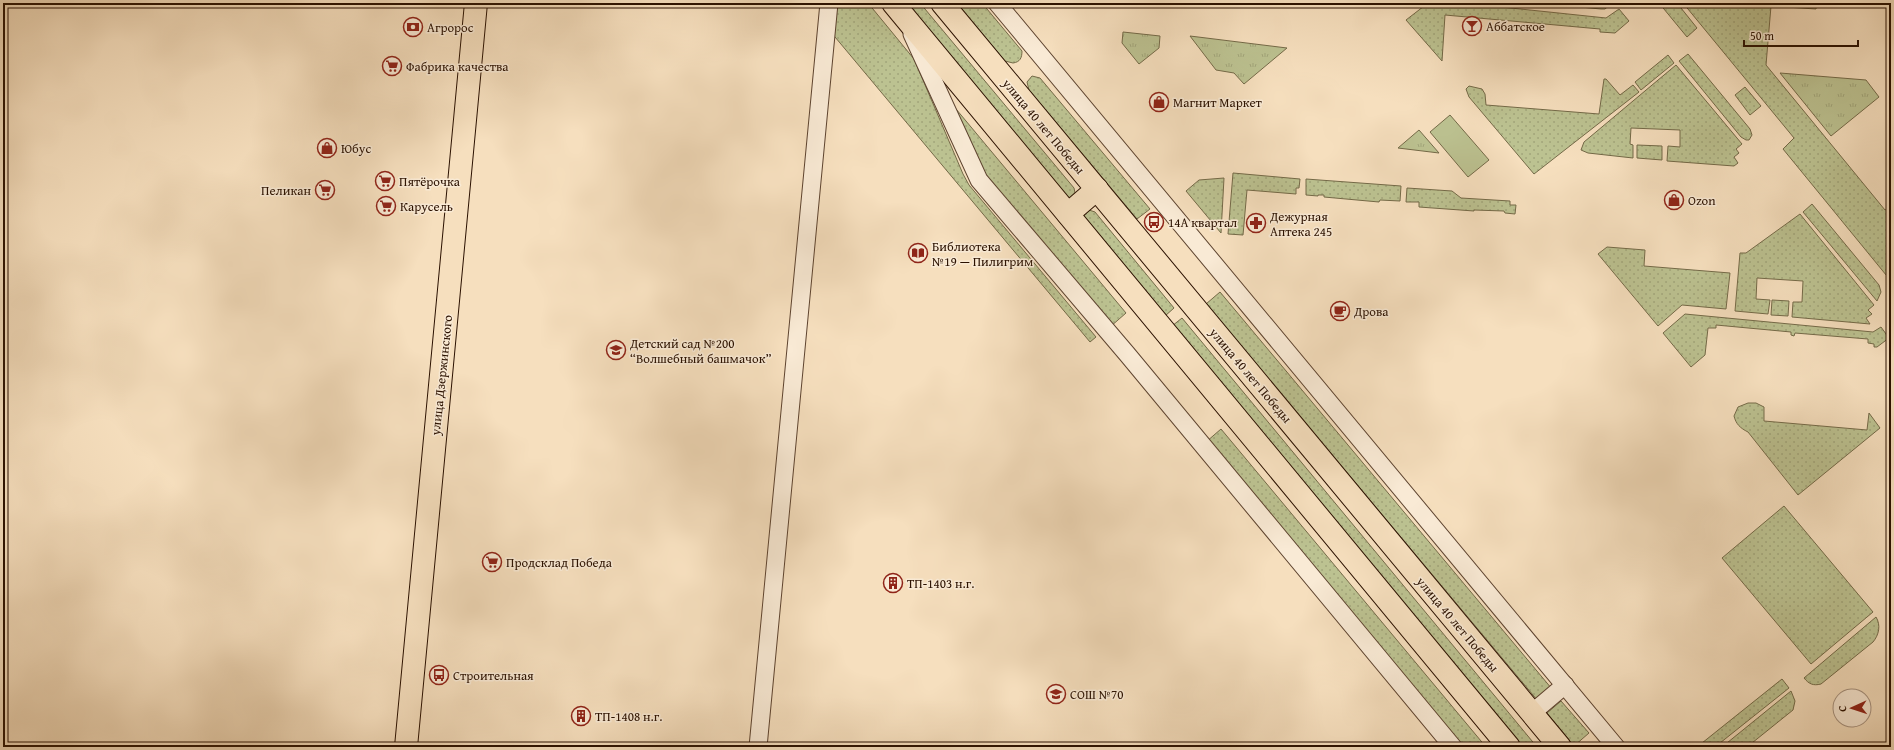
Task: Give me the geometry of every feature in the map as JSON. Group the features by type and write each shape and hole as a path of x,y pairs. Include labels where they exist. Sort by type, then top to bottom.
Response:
{"main road":[{"name":"улица Дзержинского","path":"406,747 476,3"},
{"name":"улица 40 лет Победы","path":"942,3 1560,747"},
{"path":"898,9 1509,747"},
{"path":"1068,214 1097,189"}],"street":[{"path":"758,747 828,3"},
{"path":"997,3 1616,747"},
{"path":"898,9 979,180 1127,354 1453,747"},
{"path":"1532,713 1564,685"}],"green space":[{"path":"840,3 868,3 914,59 969,185 1096,337 1090,342 830,31 833,14"},
{"path":"905,3 920,3 1074,188 1075,193 1071,198 1065,196"},
{"path":"957,3 982,3 1022,51 1019,61 1013,63 1005,61"},
{"path":"1428,3 1463,3 1606,18 1619,9 1629,21 1615,33 1600,32 1600,29 1445,15 1442,61 1406,20"},
{"path":"1538,3 1612,3 1605,9 1601,9"},
{"path":"1659,3 1677,3 1697,28 1687,37"},
{"path":"1683,3 1817,3 1816,9 1771,6 1766,65 1885,210 1889,208 1891,210 1891,281 1783,149 1794,138"},
{"path":"1123,32 1160,36 1159,48 1139,64 1122,43"},
{"path":"1190,36 1287,48 1244,84 1234,73 1216,70"},
{"path":"1688,54 1750,129 1752,135 1749,140 1741,137 1679,61"},
{"path":"1668,55 1674,63 1641,90 1635,82"},
{"path":"1676,65 1742,144 1736,149 1739,153 1734,157 1738,163 1734,166 1667,161 1668,146 1680,147 1680,130 1631,128 1630,144 1633,145 1633,158 1588,153 1581,150 1584,142"},
{"path":"1780,73 1866,80 1879,97 1831,136"},
{"path":"1032,76 1040,78 1150,209 1137,219 1029,90 1027,82"},
{"path":"1604,79 1606,79 1620,95 1633,85 1639,92 1534,174 1469,97 1466,89 1469,86 1482,89 1485,94 1486,105 1599,114"},
{"path":"1745,87 1761,106 1750,115 1735,95"},
{"path":"951,103 1126,313 1110,327 984,176"},
{"path":"1450,115 1489,160 1468,177 1430,132"},
{"path":"1419,130 1439,153 1398,148"},
{"path":"1637,145 1662,146 1662,160 1637,158"},
{"path":"1233,173 1300,179 1299,188 1296,188 1296,194 1247,190 1243,235 1228,234"},
{"path":"1224,178 1221,233 1186,191 1199,180"},
{"path":"1306,179 1401,186 1400,201 1380,200 1379,202 1324,197 1324,195 1306,195"},
{"path":"1407,188 1452,191 1461,198 1510,201 1510,205 1516,205 1515,214 1505,213 1504,211 1474,211 1419,207 1419,202 1406,202"},
{"path":"1812,204 1879,285 1881,292 1877,301 1803,212"},
{"path":"1089,210 1095,212 1174,308 1165,316 1084,217 1084,214"},
{"path":"1800,214 1874,305 1868,310 1872,314 1866,318 1870,324 1792,317 1793,302 1802,302 1803,281 1757,278 1756,299 1770,300 1768,314 1735,311 1740,253 1746,253"},
{"path":"1607,247 1645,250 1644,266 1730,273 1726,309 1682,305 1658,326 1598,254"},
{"path":"1220,292 1552,689 1538,701 1206,304"},
{"path":"1772,300 1789,301 1788,316 1771,315"},
{"path":"1685,314 1873,332 1881,327 1889,338 1877,347 1874,347 1874,344 1868,343 1868,339 1795,333 1794,336 1791,335 1791,332 1716,325 1716,328 1708,328 1705,355 1691,367 1663,333"},
{"path":"1182,318 1537,747 1521,747 1172,326"},
{"path":"1748,403 1756,403 1764,407 1764,421 1867,430 1869,413 1880,428 1798,495 1748,432 1737,424 1734,416 1738,407"},
{"path":"1221,429 1486,747 1461,747 1206,442"},
{"path":"1784,506 1873,612 1811,664 1722,558"},
{"path":"1876,617 1878,620 1879,630 1873,642 1821,684 1811,684 1804,678"},
{"path":"1782,679 1789,688 1715,747 1697,747"},
{"path":"1791,691 1795,701 1793,710 1747,747 1722,747"},
{"path":"1561,701 1589,733 1574,746 1547,713"}],"place":[{"name":"Аббатское","path":"1472,26"},
{"name":"Агророс","path":"413,27"},
{"name":"Фабрика качества","path":"392,66"},
{"name":"Магнит Маркет","path":"1159,102"},
{"name":"Юбус","path":"327,148"},
{"name":"Пятёрочка","path":"385,181"},
{"name":"Пеликан","path":"325,190"},
{"name":"Ozon","path":"1674,200"},
{"name":"Карусель","path":"386,206"},
{"name":"14А квартал","path":"1154,222"},
{"name":"Дежурная Аптека 245","path":"1256,223"},
{"name":"Библиотека №19 — Пилигрим","path":"918,253"},
{"name":"Дрова","path":"1340,311"},
{"name":"Детский сад №200 “Волшебный башмачок”","path":"616,350"},
{"name":"Продсклад Победа","path":"492,562"},
{"name":"ТП-1403 н.г.","path":"893,583"},
{"name":"Строительная","path":"439,675"},
{"name":"СОШ №70","path":"1056,694"},
{"name":"ТП-1408 н.г.","path":"581,716"}]}
